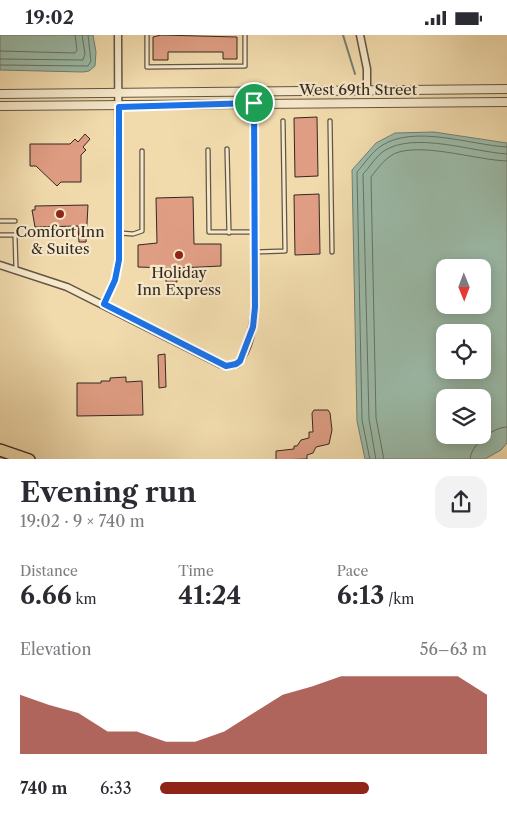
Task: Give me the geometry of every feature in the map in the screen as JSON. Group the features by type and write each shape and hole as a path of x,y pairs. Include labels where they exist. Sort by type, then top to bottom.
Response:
{"highway":[{"path":"0,449 30,459"}],"street":[{"path":"104,304 117,273 120,233 118,35"},
{"path":"360,35 367,69 367,90"},
{"name":"West 69th Street","path":"0,94 507,89"},
{"name":"West 69th Street","path":"0,107 507,102"},
{"path":"0,265 67,287 226,366 232,366 240,361 247,345 255,307 254,103"}],"lane":[{"path":"147,35 147,67 245,66 245,35"},
{"path":"254,252 285,251 283,121"},
{"path":"330,121 332,252"},
{"path":"227,149 229,233"},
{"path":"208,150 210,232 254,232"},
{"path":"120,233 142,231 142,151"},
{"path":"0,221 15,221"},
{"path":"0,235 15,235 16,269"}],"water":[{"path":"0,35 93,35 96,52 95,66 89,71 83,72 0,70"},
{"path":"434,132 507,143 507,443 501,450 485,459 365,459 357,421 352,170 376,143 395,133"}],"building":[{"path":"161,35 237,37 237,59 223,59 223,52 168,52 168,60 153,60 153,37"},
{"path":"317,117 318,176 295,177 294,118"},
{"path":"85,134 90,139 83,147 86,150 81,155 81,182 61,182 57,186 36,166 30,166 30,144 70,144 75,139 78,142"},
{"path":"319,194 320,254 295,255 294,195"},
{"path":"193,197 194,244 221,244 221,266 180,268 177,269 177,282 166,282 166,268 138,267 138,245 157,243 156,198"},
{"name":"Comfort Inn & Suites","path":"88,205 86,242 79,242 78,226 35,227 32,210 35,210 35,206"},
{"path":"165,354 166,387 159,388 158,355"},
{"path":"126,377 126,382 142,381 143,415 77,416 77,383 101,383 101,381 110,381 110,378"},
{"path":"314,410 328,410 330,413 332,430 329,444 316,447 313,453 307,455 307,459 276,459 276,451 294,449 294,446 297,446 301,440 309,438 309,432 313,432 312,413"}],"waterway":[{"path":"343,35 355,74"}],"place":[{"name":"Comfort Inn & Suites","path":"60,214"},
{"name":"Holiday Inn Express","path":"179,255"}],"route":[{"path":"254,103 255,307 253,327 240,361 232,366 226,366 104,304 115,280 119,260 119,107 254,103"}]}
